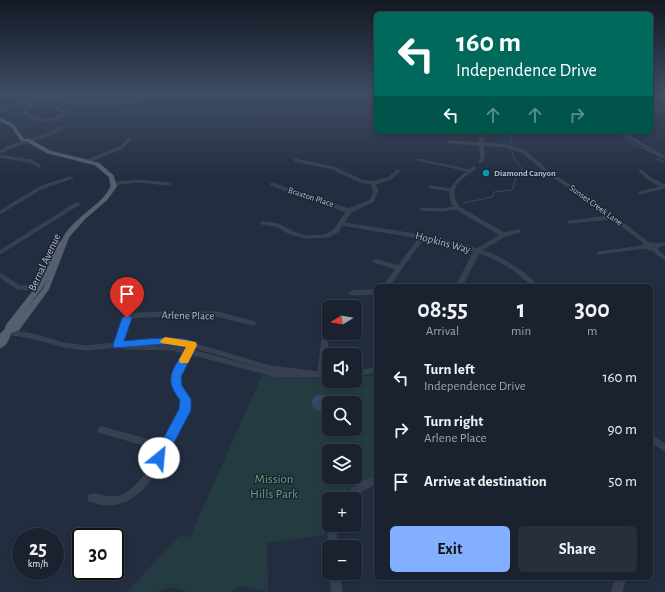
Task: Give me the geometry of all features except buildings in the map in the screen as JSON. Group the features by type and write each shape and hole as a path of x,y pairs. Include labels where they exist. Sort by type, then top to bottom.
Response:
{"main road":[{"path":"9,123 23,140 27,140 48,152 87,161 105,169 111,176 112,184"},
{"name":"Bernal Avenue","path":"0,345 4,341 9,327 39,288 54,252 67,231 104,196 112,184"},
{"name":"Bernal Avenue","path":"0,338 8,331 16,328 46,289 66,237 83,218 105,199 114,186 112,184"}],"street":[{"path":"0,152 27,140 53,133 62,128"},
{"path":"481,162 483,157 480,143 482,134"},
{"path":"624,134 665,157"},
{"path":"87,161 122,147 129,138"},
{"name":"Sunset Creek Lane","path":"450,142 506,146 523,151 550,174 586,196 646,245"},
{"path":"0,156 31,161 39,166"},
{"path":"296,160 333,168 361,181 373,183 384,180 398,171"},
{"path":"419,160 472,170 459,179 451,190 450,196 457,208 503,235"},
{"path":"641,171 648,178 665,187"},
{"path":"0,213 40,188 71,178"},
{"path":"112,184 137,181 169,184"},
{"path":"264,223 276,225 299,235 316,238 331,234 342,224 349,210 372,201 376,191 373,183"},
{"name":"Braxton Place","path":"272,184 321,202 349,210"},
{"path":"431,187 451,190"},
{"path":"640,193 665,187"},
{"path":"0,253 34,230 78,204"},
{"path":"422,209 435,211 457,208"},
{"path":"570,222 614,218"},
{"name":"Hopkins Way","path":"342,224 423,236 477,252 508,264 519,271 533,284"},
{"path":"460,284 477,252 503,235 518,231"},
{"path":"387,284 423,236"},
{"path":"600,253 646,245 654,247 665,244"},
{"path":"654,247 665,258"},
{"path":"376,261 399,268"},
{"path":"0,275 20,288 39,288"},
{"path":"352,293 374,292"},
{"name":"Arlene Place","path":"118,345 127,318 138,315 217,314 253,323"},
{"path":"8,331 74,347 165,341 192,345 270,368 321,375"},
{"path":"321,375 325,340"},
{"path":"118,345 128,348 165,347 277,375 321,375"},
{"path":"92,498 108,502 122,499 137,491 148,478 185,410 186,399 176,387 176,377 192,345"},
{"path":"362,373 374,370"},
{"path":"102,430 165,448"},
{"path":"653,439 665,448"},
{"path":"354,492 360,487 374,481"},
{"path":"336,580 337,592"},
{"path":"617,592 620,580"}],"green space":[{"name":"Mission Hills Park","path":"262,375 282,379 322,379 322,388 362,388 362,377 374,375 374,476 362,481 362,444 322,444 322,484 356,484 345,492 322,492 322,532 326,532 325,535 267,543 268,591 249,587 240,587 231,592 189,592 172,587 156,592 127,592 179,536 190,537"}],"water":[{"path":"317,396 323,396 322,410 320,411 313,406 312,403"}],"waterway":[{"path":"510,134 511,145"},
{"path":"620,134 623,135 631,143 662,157 657,159 665,162"},
{"path":"464,203 492,197 494,192 512,190 517,174 523,170 514,159 512,150"}],"slow traffic":[{"path":"165,341 182,342 192,345 184,360"}],"place":[{"name":"Diamond Canyon","path":"486,173"}],"route":[{"path":"127,318 118,345 165,341 182,342 192,345 176,377 176,387 186,399 185,410 159,458"}]}
